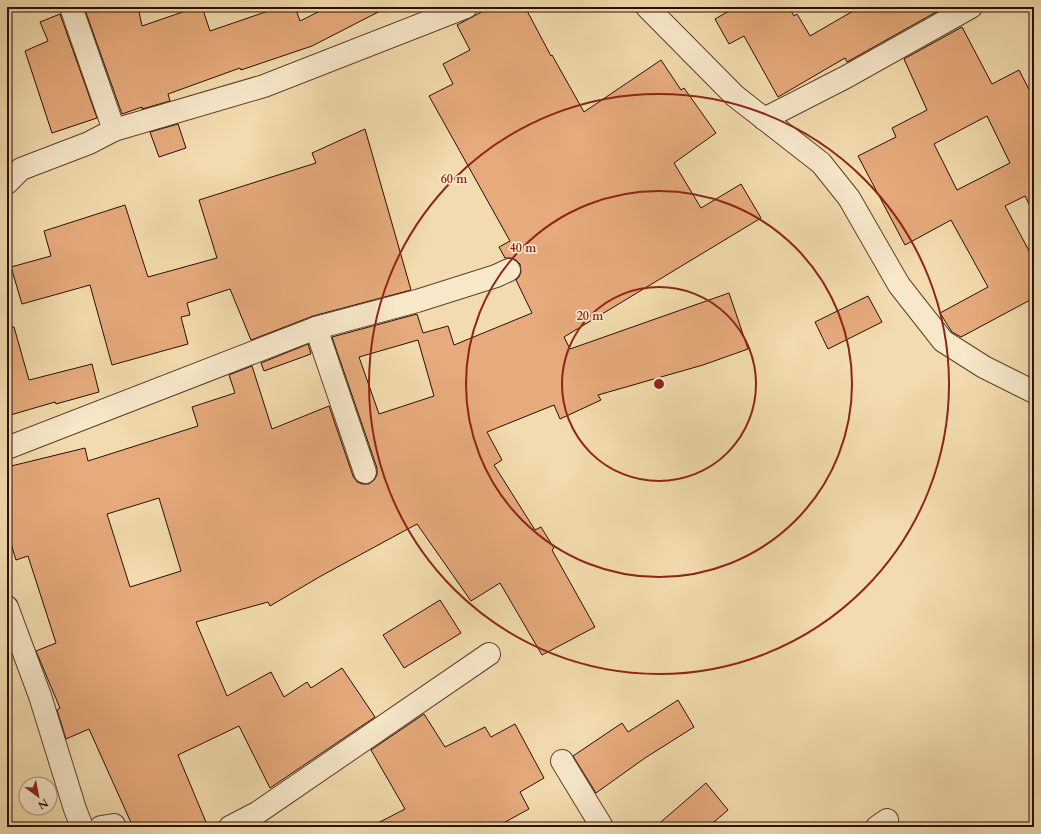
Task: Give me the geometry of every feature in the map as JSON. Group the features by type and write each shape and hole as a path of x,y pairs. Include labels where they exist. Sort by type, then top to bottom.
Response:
{"street":[{"path":"71,7 114,130"},
{"path":"7,183 21,169 89,143 114,130 264,86 466,7"},
{"path":"647,7 735,96 821,163 849,198 899,285 943,341 984,367 1034,392"},
{"path":"764,119 846,77 971,7"},
{"path":"7,448 316,328 417,301 496,276 509,270"},
{"path":"316,328 365,472"},
{"path":"7,607 40,696 82,827"},
{"path":"230,827 258,813 489,654"},
{"path":"562,761 602,827"},
{"path":"101,827 114,825 114,827"}],"building":[{"path":"84,7 138,7 142,26 197,7 202,7 210,31 280,7 295,7 300,21 328,7 388,7 312,46 241,70 240,68 168,94 170,101 142,109 142,107 122,114"},
{"path":"491,7 525,7 551,56 552,55 584,112 661,60 681,90 684,88 716,133 674,163 701,208 741,184 761,218 564,337 570,349 729,293 748,349 703,365 598,395 601,400 560,419 554,405 487,432 502,460 494,465 535,530 541,527 554,548 552,550 595,627 542,655 500,583 471,601 417,524 321,576 270,606 268,602 196,622 227,696 271,672 284,697 307,682 311,688 342,668 375,717 270,788 239,726 178,755 208,827 133,827 89,729 66,739 57,710 60,708 36,651 56,643 28,556 16,560 7,531 7,467 85,448 88,461 198,426 192,407 235,393 229,375 252,366 272,429 329,406 353,476 357,482 362,484 369,484 374,480 377,475 377,468 332,337 417,314 423,333 448,326 454,345 532,313 516,280 521,272 520,264 511,258 505,258 499,247 510,241 429,96 453,84 443,64 470,50 457,25","holes":["418,340 434,396 379,414 359,357","159,498 181,571 130,587 107,514"]},
{"path":"736,7 789,7 794,16 797,14 810,36 860,7 945,7 847,62 845,58 778,97 744,36 729,44 715,19"},
{"path":"60,14 97,118 52,133 25,51 48,41 40,22"},
{"path":"962,27 992,84 1019,70 1034,99 1034,214 1025,196 1005,206 1034,260 1034,298 961,337 952,332 940,313 988,287 951,220 905,245 858,156 896,137 892,128 927,110 904,59","holes":["987,116 1010,163 957,190 934,144"]},
{"path":"178,124 186,148 159,157 150,132"},
{"path":"365,129 411,290 313,316 251,340 230,289 187,303 190,315 181,317 188,344 112,365 90,285 22,304 11,267 51,256 44,231 125,205 148,277 217,258 199,200 316,163 312,153"},
{"path":"868,296 882,322 828,349 815,322"},
{"path":"14,327 29,380 92,364 99,392 56,404 55,402 7,416 7,328"},
{"path":"308,344 311,354 264,371 261,363"},
{"path":"440,600 461,633 404,668 383,635"},
{"path":"678,700 694,727 645,758 596,793 573,756 622,723 628,732"},
{"path":"424,714 445,747 485,727 491,737 515,724 544,778 520,792 529,809 496,827 370,827 405,809 371,750"},
{"path":"706,783 728,810 708,827 655,827"}]}
